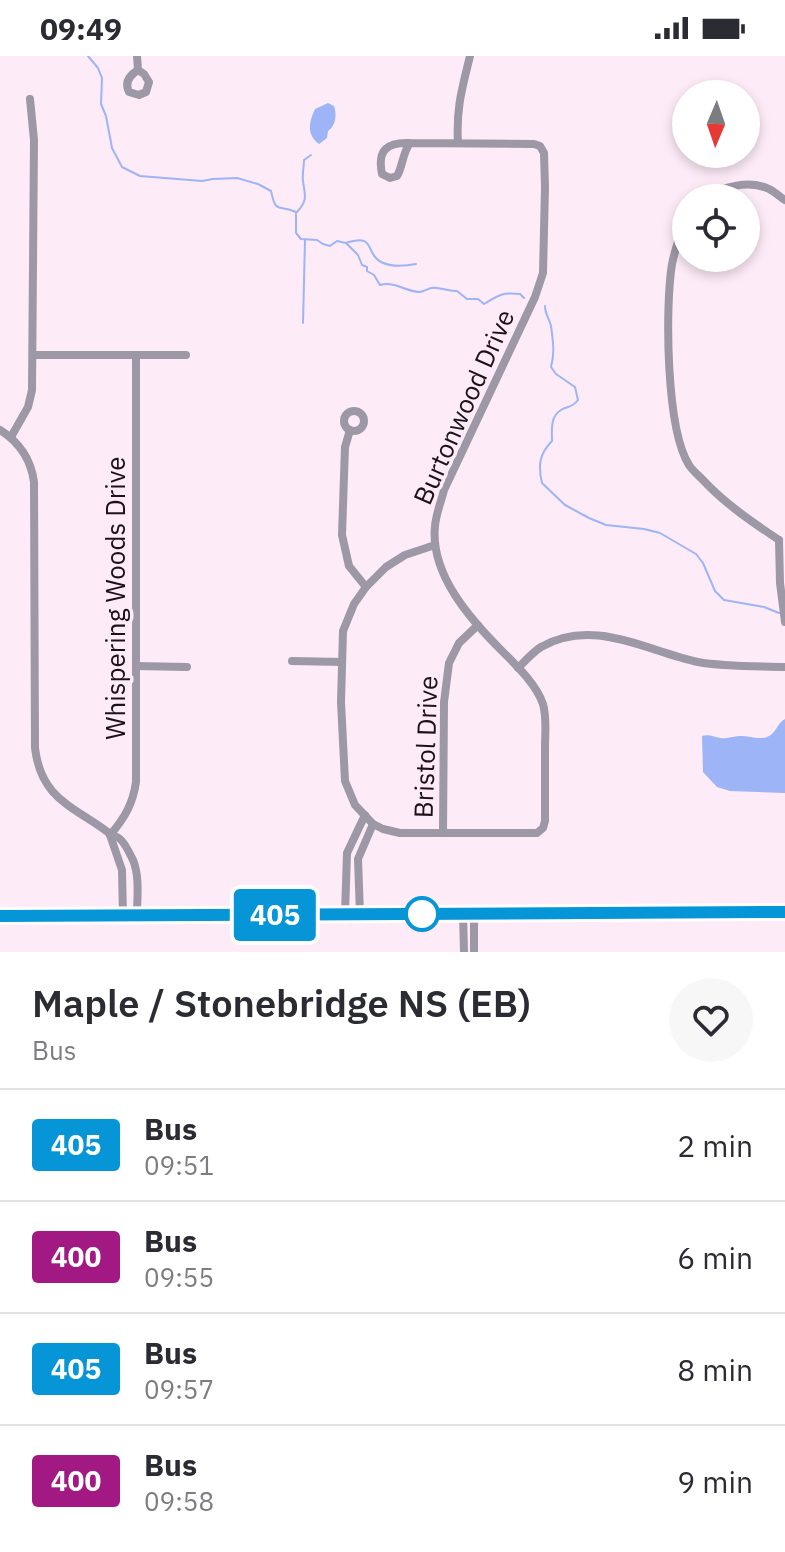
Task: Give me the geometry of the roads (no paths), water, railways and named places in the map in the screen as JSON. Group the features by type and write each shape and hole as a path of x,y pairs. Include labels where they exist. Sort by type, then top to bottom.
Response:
{"main road":[{"path":"0,916 785,912"}],"street":[{"path":"137,56 138,70"},
{"path":"410,143 397,176 390,178 382,174 380,159 386,148 397,143 410,143 458,143 459,95 470,56"},
{"path":"11,437 31,399 34,355 34,140 30,99"},
{"name":"Burtonwood Drive","path":"443,833 530,834 543,828 545,821 543,704 535,689 478,625 451,588 435,545 435,525 444,490 532,303 543,273 543,149 534,144 458,143"},
{"path":"760,187 768,188 785,200"},
{"path":"672,263 669,312 672,407 679,439 689,466 714,493 782,539 780,583 785,622"},
{"path":"34,355 186,355"},
{"name":"Whispering Woods Drive","path":"110,835 132,804 135,790 136,355"},
{"path":"0,430 11,437 26,456 34,482 35,736 38,768 58,798 110,835 122,870 123,916"},
{"path":"350,430 345,447 342,535 349,566 366,587"},
{"path":"435,545 405,555 386,567 366,587 348,615 343,631 342,749 345,781 355,805 373,824 400,833 443,833"},
{"name":"Bristol Drive","path":"443,833 444,702 449,663 459,643 478,625"},
{"path":"518,668 540,648 565,637 585,634 620,639 696,661 731,666 785,667"},
{"path":"292,661 342,662"},
{"path":"136,666 187,667"},
{"path":"345,914 347,853 365,815"},
{"path":"360,914 358,859 373,824"},
{"path":"110,835 119,838 135,864 137,916"},
{"path":"464,952 468,914"},
{"path":"468,914 474,952"}],"water":[{"path":"328,103 334,106 335,120 327,138 319,144 310,132 310,123 315,109"},
{"path":"785,719 785,793 730,791 717,787 703,772 702,736 764,738 770,736"}],"waterway":[{"path":"88,56 102,78 101,104 112,148 122,167 140,176 202,181 237,178 271,191 276,206 296,212"},
{"path":"297,212 305,198 304,160 311,155"},
{"path":"296,214 296,233 301,239 317,240 330,246 337,241 362,240 381,262 398,266 416,264"},
{"path":"303,323 305,240"},
{"path":"346,243 380,285 390,284 419,292 434,288 457,291 467,299 478,299 484,304 505,294 520,294 524,298"},
{"path":"545,306 553,342 551,367 575,387 578,400 555,416 552,441 541,460 542,483 565,505 589,518 606,525 660,533 696,554 715,591 724,600 779,613"}]}
